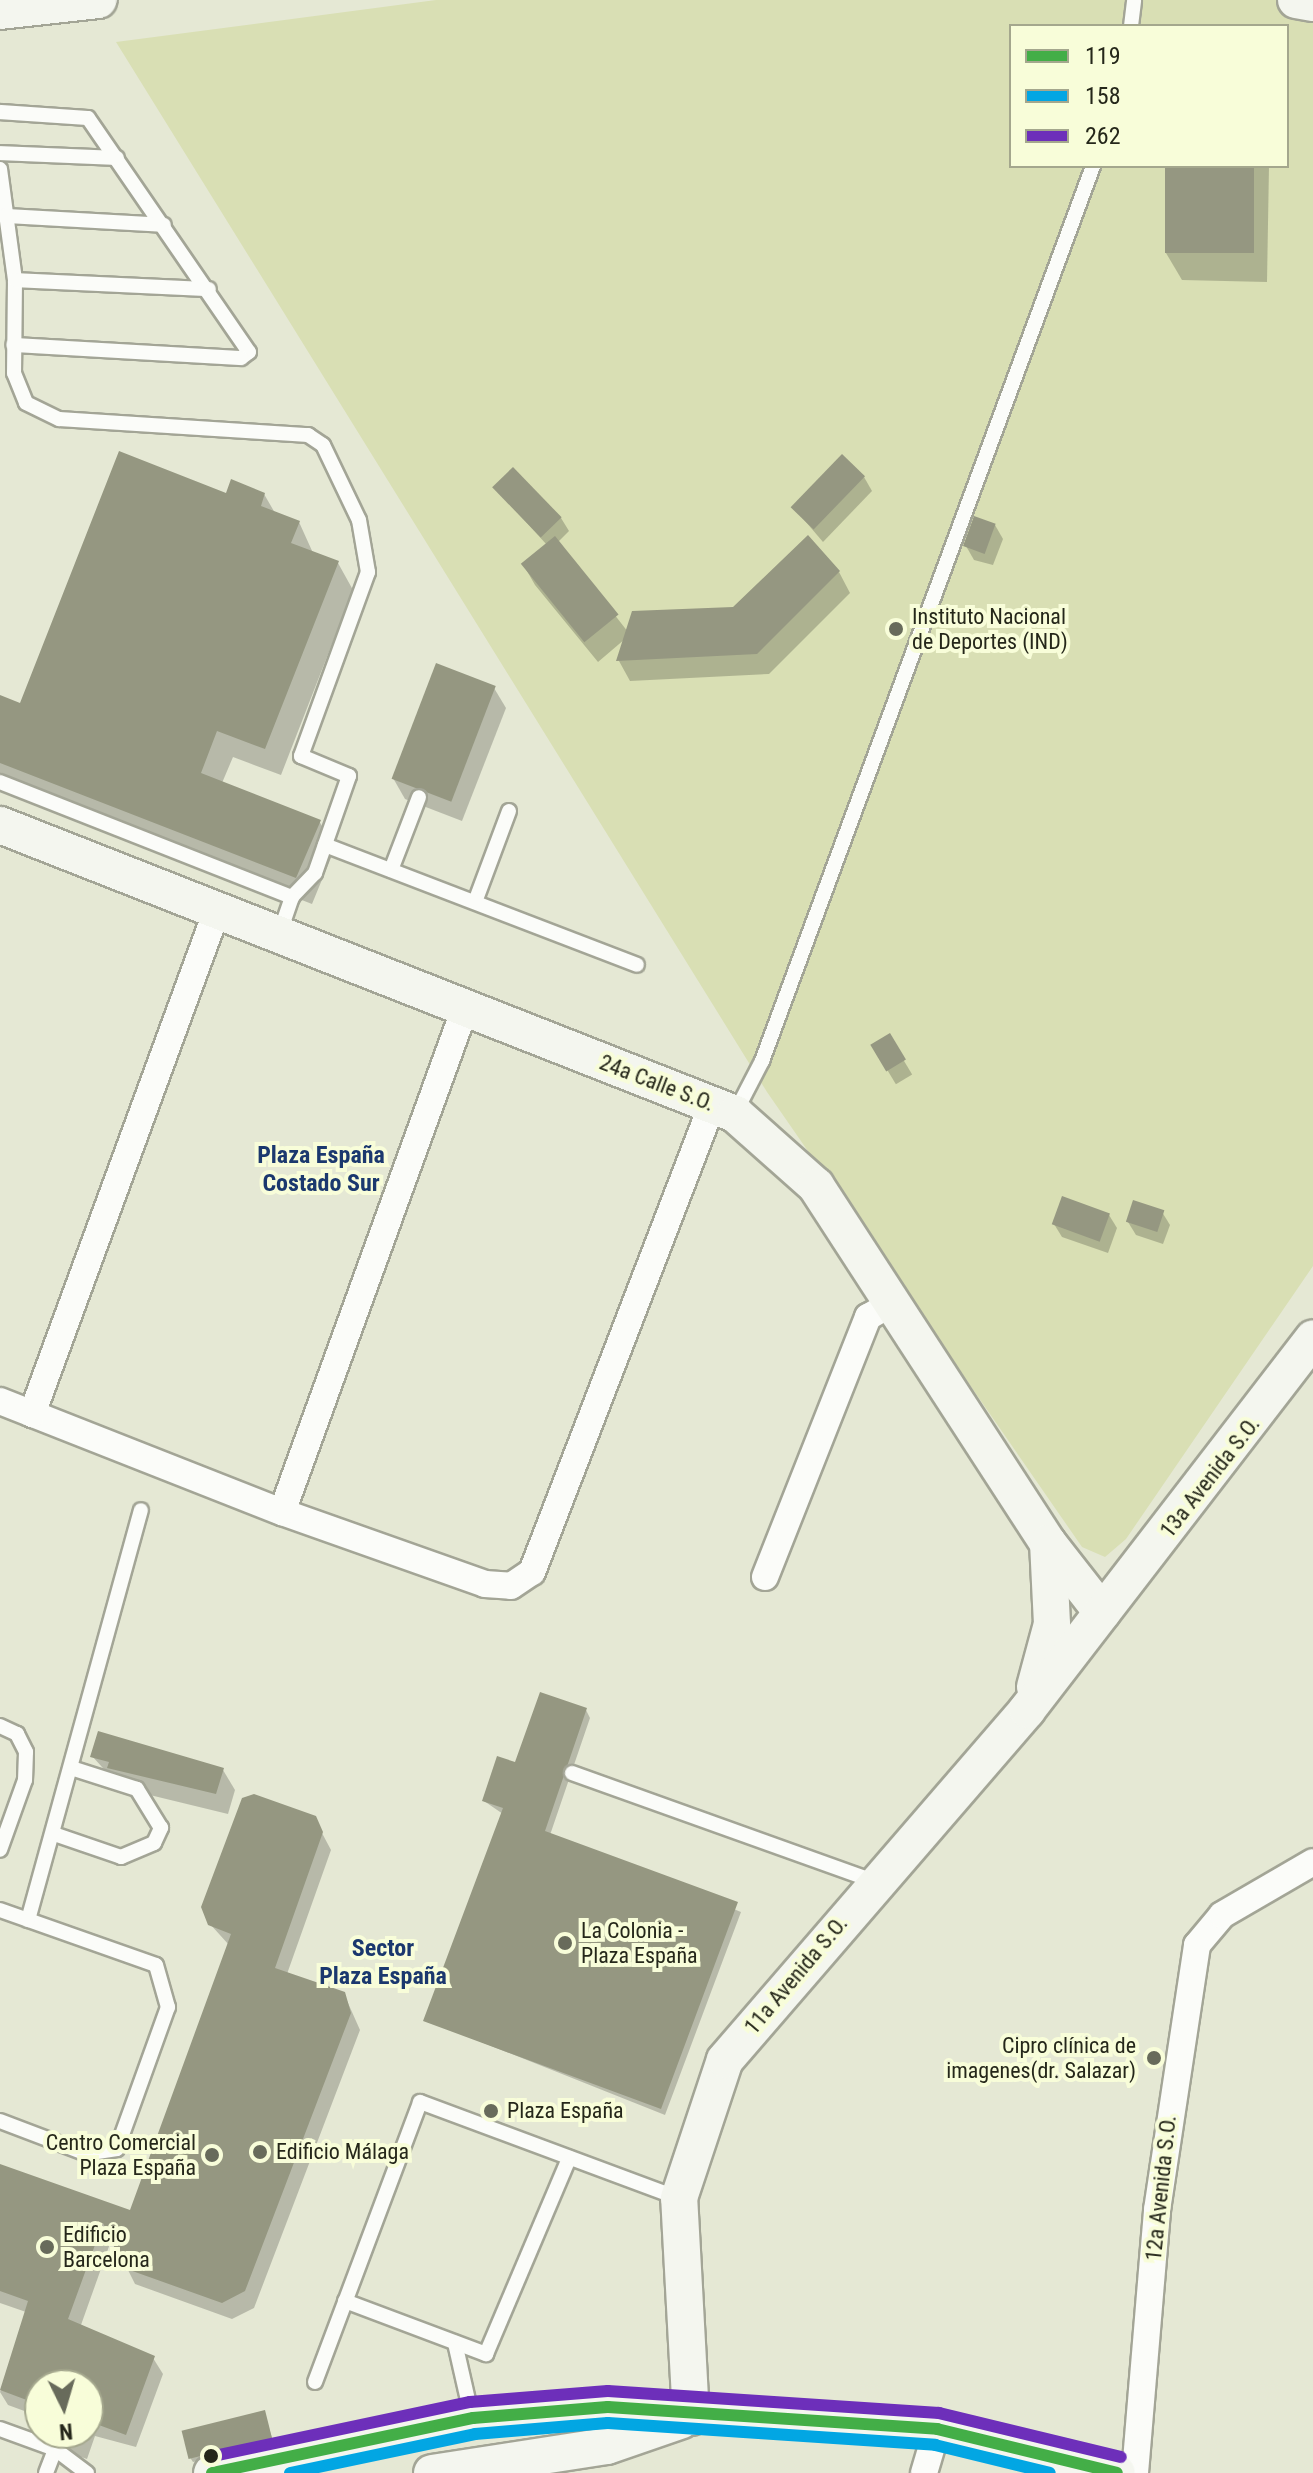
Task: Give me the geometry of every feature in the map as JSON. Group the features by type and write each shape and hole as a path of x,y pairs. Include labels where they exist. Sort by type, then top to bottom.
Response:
{"street":[{"path":"0,11 98,0"},
{"path":"1296,0 1313,3"},
{"name":"24a Calle S.O.","path":"0,825 724,1109 816,1186 1048,1543 1102,1612"},
{"path":"32,1414 217,910"},
{"path":"282,1512 465,1008"},
{"path":"0,1401 282,1512 485,1584 511,1586 532,1572 724,1109"},
{"path":"765,1577 868,1317 894,1302"},
{"name":"13a Avenida S.O.","path":"1102,1612 1313,1338"},
{"path":"1027,1710 1052,1624 1048,1543"},
{"name":"11a Avenida S.O.","path":"691,2417 679,2198 725,2060 1027,1710 1102,1612"},
{"name":"12a Avenida S.O.","path":"1135,2473 1185,1991 1197,1945 1222,1915 1313,1862"},
{"path":"212,2473 473,2418 608,2407 691,2417 937,2429 1117,2473"},
{"path":"432,2473 607,2446 691,2417"},
{"path":"924,2473 937,2429"}],"lane":[{"path":"1131,24 1134,0"},
{"path":"0,112 81,114 117,158 247,342 249,352 241,358 13,345"},
{"path":"0,153 117,158"},
{"path":"724,1109 762,1061 1092,168"},
{"path":"0,169 15,280 13,345 7,361 26,403 59,419 308,435 323,445 359,520 368,572 302,746 312,764 349,776 315,873 292,897 279,935"},
{"path":"5,216 164,225"},
{"path":"15,280 209,289"},
{"path":"0,782 292,897"},
{"path":"391,870 419,797"},
{"path":"475,902 509,811"},
{"path":"325,845 637,965"},
{"path":"28,1920 141,1510"},
{"path":"0,1726 17,1734 26,1752 25,1780 0,1850"},
{"path":"54,1834 121,1857 154,1843 161,1828 137,1789 71,1768"},
{"path":"572,1773 876,1883"},
{"path":"0,1910 156,1965 168,2007 117,2149 87,2154 0,2121"},
{"path":"315,2382 420,2102 679,2198"},
{"path":"345,2301 486,2354 569,2158"},
{"path":"455,2343 473,2418"},
{"path":"0,2429 24,2438"},
{"path":"46,2473 55,2449 87,2473"}],"green space":[{"name":"Instituto Nacional de Deportes (IND)","path":"436,0 1313,0 1313,1266 1126,1539 1105,1557 1082,1547 767,1092 116,42"}],"building":[{"path":"1165,168 1254,168 1254,253 1165,253"},
{"path":"119,451 226,493 231,479 265,493 261,506 300,521 291,543 339,561 265,749 217,731 201,773 321,820 296,878 0,763 0,695 20,703"},
{"path":"842,454 865,476 814,529 791,507"},
{"path":"513,467 562,517 541,537 492,487"},
{"path":"974,516 996,524 985,554 963,546"},
{"path":"808,535 840,571 757,654 616,661 632,611 733,607"},
{"path":"555,536 619,614 584,642 521,564"},
{"path":"436,663 496,686 451,802 392,779"},
{"path":"890,1033 906,1060 886,1071 870,1045"},
{"path":"1062,1196 1110,1213 1100,1242 1052,1224"},
{"path":"1133,1200 1164,1210 1157,1232 1126,1222"},
{"path":"540,1692 587,1708 545,1831 738,1902 661,2109 423,2021 503,1808 482,1801 497,1756 515,1762"},
{"path":"98,1731 224,1768 216,1794 107,1768 109,1762 90,1757"},
{"path":"254,1794 316,1816 323,1832 275,1968 345,1992 351,2013 245,2291 222,2303 124,2268 103,2223 68,2319 155,2356 126,2435 104,2427 104,2369 24,2369 24,2399 0,2390 28,2301 0,2291 0,2164 130,2210 231,1934 208,1925 201,1907 242,1798"},
{"path":"265,2410 272,2438 189,2459 182,2431"}],"transit line":[{"name":"262","path":"209,2457 470,2402 608,2391 939,2413 1121,2457"},
{"name":"119","path":"212,2473 473,2418 608,2407 937,2429 1117,2473"},
{"name":"158","path":"290,2473 475,2434 608,2423 935,2445 1050,2473"}],"place":[{"name":"Instituto Nacional de Deportes (IND)","path":"896,629"},
{"name":"La Colonia - Plaza España","path":"565,1943"},
{"name":"Cipro clínica de imagenes(dr. Salazar)","path":"1154,2058"},
{"name":"Plaza España","path":"491,2111"},
{"name":"Edificio Málaga","path":"260,2152"},
{"name":"Centro Comercial Plaza España","path":"212,2155"},
{"name":"Edificio Barcelona","path":"47,2247"}],"district":[{"name":"Plaza España Costado Sur","path":"321,1170"},
{"name":"Sector Plaza España","path":"383,1963"}]}
